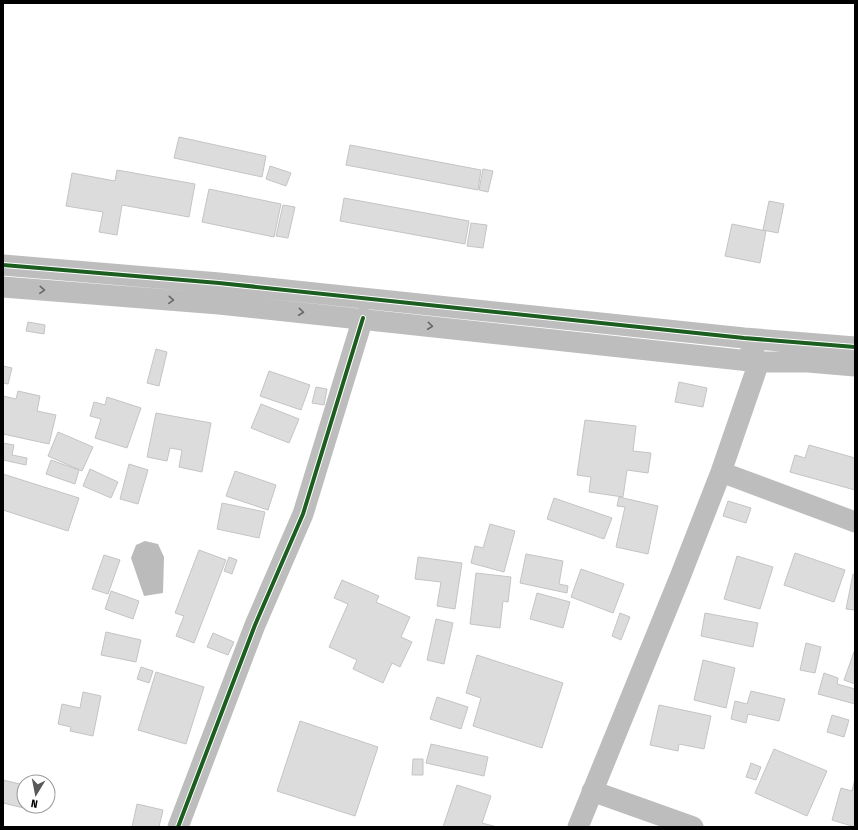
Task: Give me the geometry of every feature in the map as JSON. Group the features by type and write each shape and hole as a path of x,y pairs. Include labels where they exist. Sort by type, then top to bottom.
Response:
{"street":[{"path":"3,265 312,292 744,338 855,347"},
{"path":"3,287 219,304 363,318 759,362 808,362 855,366"},
{"path":"178,827 255,625 303,514 363,318"},
{"path":"744,338 759,362"},
{"path":"578,827 680,577 721,472 759,362"},
{"path":"721,472 855,522"},
{"path":"592,790 693,827"}],"shaded area":[{"path":"145,541 158,544 164,557 163,593 144,596 131,558 136,545"}],"building":[{"path":"179,137 266,156 262,177 174,158"},
{"path":"350,145 481,170 478,190 346,165"},
{"path":"270,166 291,173 286,186 266,179"},
{"path":"483,169 493,171 488,192 479,190"},
{"path":"117,170 195,184 189,217 122,205 117,235 99,232 103,212 66,206 72,173 115,181"},
{"path":"209,189 281,204 274,237 202,222"},
{"path":"344,198 469,221 465,244 340,221"},
{"path":"769,201 784,204 778,233 763,230"},
{"path":"283,205 295,207 288,238 276,236"},
{"path":"471,223 487,225 483,248 467,246"},
{"path":"732,224 766,231 760,263 725,256"},
{"path":"28,322 45,325 44,334 26,331"},
{"path":"156,349 167,352 159,386 147,383"},
{"path":"3,366 12,368 8,384 3,383"},
{"path":"269,371 310,385 301,410 260,396"},
{"path":"679,382 707,388 703,407 675,402"},
{"path":"316,387 327,389 324,405 312,403"},
{"path":"18,391 40,396 37,411 56,415 49,444 3,434 3,396 16,399"},
{"path":"107,397 141,408 127,448 95,438 101,419 90,416 94,402 105,405"},
{"path":"261,404 299,419 289,443 251,428"},
{"path":"156,413 211,423 202,472 179,467 182,450 170,448 167,461 147,457"},
{"path":"585,420 636,426 633,451 651,453 648,473 627,470 623,497 589,492 591,477 577,475"},
{"path":"58,432 93,447 82,471 48,456"},
{"path":"3,443 14,445 12,455 27,458 26,465 3,460"},
{"path":"809,445 855,458 855,490 790,472 795,455 805,458"},
{"path":"51,460 79,470 75,484 46,474"},
{"path":"129,464 148,470 138,504 120,499"},
{"path":"90,469 118,482 111,498 83,486"},
{"path":"235,471 276,485 268,510 226,496"},
{"path":"3,474 79,498 68,531 3,510"},
{"path":"619,497 658,506 648,554 616,547 625,507 617,506"},
{"path":"554,498 612,518 604,539 547,519"},
{"path":"728,501 751,508 746,523 723,516"},
{"path":"222,503 265,512 259,538 217,529"},
{"path":"490,524 515,531 504,572 471,563 475,546 483,548"},
{"path":"199,550 226,560 194,643 176,636 184,616 175,613"},
{"path":"795,553 845,570 834,602 784,585"},
{"path":"526,554 563,561 559,584 568,586 567,593 520,583"},
{"path":"104,555 120,560 108,594 92,589"},
{"path":"737,556 773,567 760,609 724,599"},
{"path":"229,557 237,560 232,574 224,571"},
{"path":"418,557 462,563 455,609 437,606 441,582 415,579"},
{"path":"581,569 624,584 613,613 571,597"},
{"path":"476,573 511,577 508,602 503,601 500,628 470,624"},
{"path":"853,574 855,575 855,610 846,609"},
{"path":"342,580 379,596 376,602 410,617 401,637 412,642 400,667 392,663 383,683 353,669 357,660 329,647 348,604 334,598"},
{"path":"111,591 139,601 133,619 105,609"},
{"path":"537,593 570,602 563,628 530,619"},
{"path":"620,613 630,617 621,640 612,636"},
{"path":"705,613 758,623 753,647 701,636"},
{"path":"436,619 453,623 444,664 427,660"},
{"path":"106,632 141,640 136,662 101,655"},
{"path":"213,633 234,642 228,655 207,647"},
{"path":"806,643 821,647 815,673 800,670"},
{"path":"855,649 855,684 844,680"},
{"path":"477,655 563,683 542,748 473,726 481,698 466,693"},
{"path":"703,660 735,668 726,708 694,700"},
{"path":"141,667 153,671 149,683 137,679"},
{"path":"156,672 204,687 186,744 138,730"},
{"path":"824,673 838,678 837,684 855,689 855,704 818,694"},
{"path":"751,691 785,699 779,721 748,714 746,723 731,719 735,701 747,704"},
{"path":"83,692 101,696 93,736 70,731 71,727 58,724 62,704 80,708"},
{"path":"437,697 468,707 461,729 430,719"},
{"path":"659,705 711,716 704,749 679,744 678,751 650,745"},
{"path":"832,715 849,720 844,737 827,732"},
{"path":"300,721 378,747 355,816 277,791"},
{"path":"431,744 488,757 484,776 426,763"},
{"path":"774,749 827,771 807,816 755,793"},
{"path":"413,759 423,759 423,775 412,775"},
{"path":"751,763 761,767 756,780 746,777"},
{"path":"855,779 855,827 832,820 841,788 852,791"},
{"path":"3,780 16,783 16,806 3,803"},
{"path":"457,785 491,796 482,823 497,827 443,827"},
{"path":"137,804 163,810 159,827 132,827"}],"cycle path":[{"path":"3,265 219,283 744,338 855,347"},
{"path":"178,827 255,625 303,514 363,318"}]}
